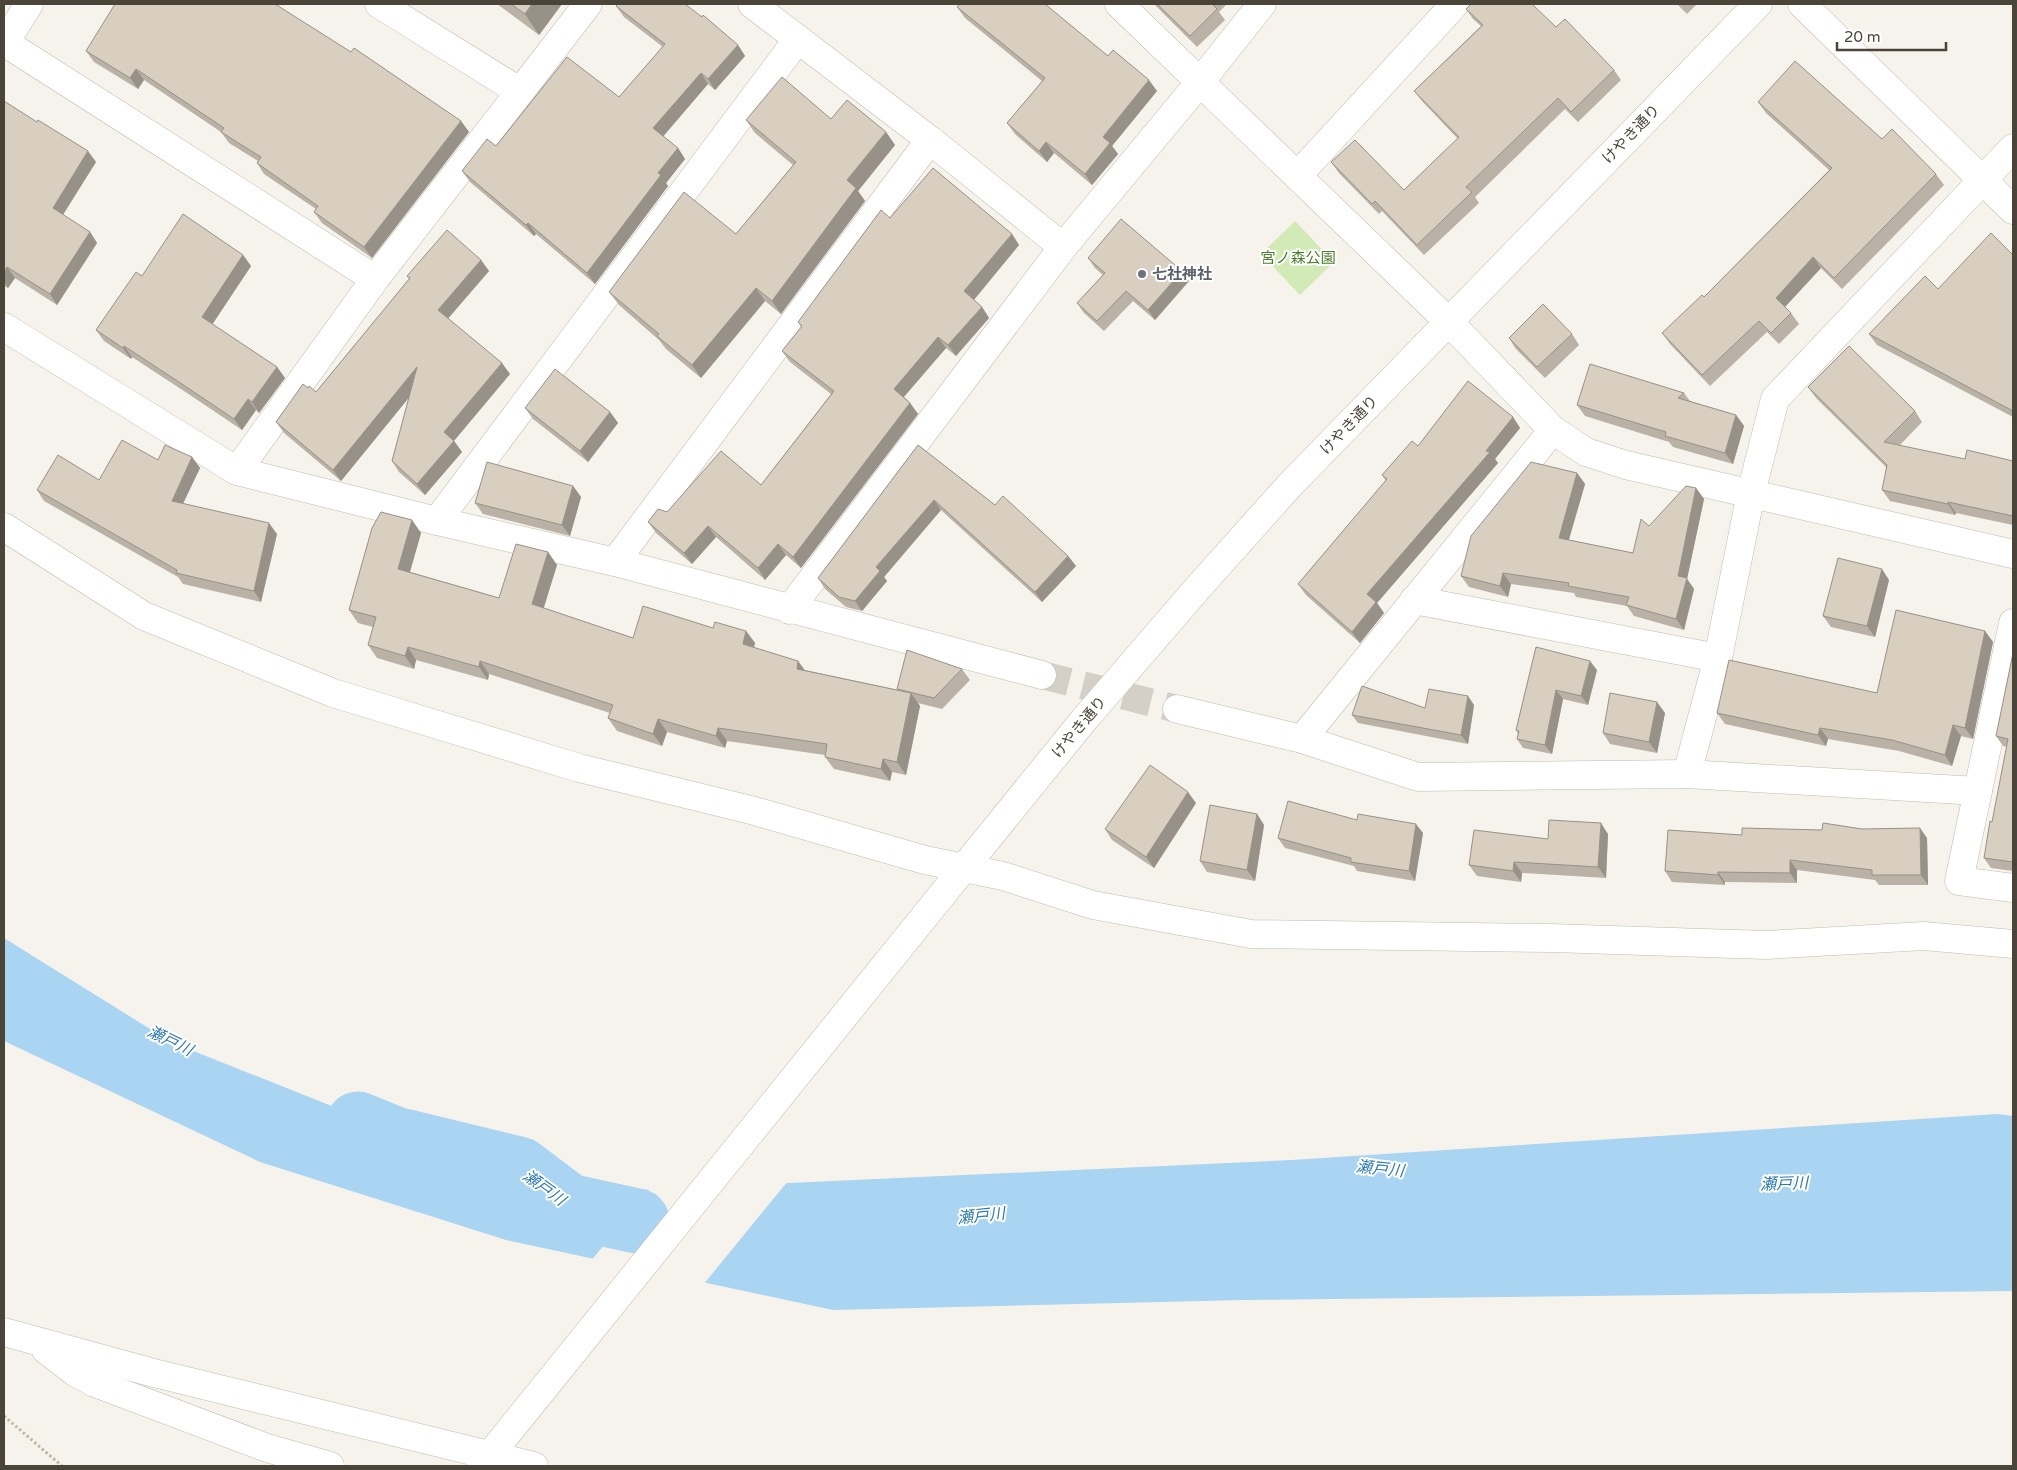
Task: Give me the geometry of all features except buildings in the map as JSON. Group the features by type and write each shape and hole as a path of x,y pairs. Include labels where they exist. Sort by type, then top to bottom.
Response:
{"street":[{"path":"29,4 4,43 375,279"},
{"path":"379,4 519,91"},
{"path":"237,471 375,279 588,4"},
{"path":"752,4 930,140 1064,246"},
{"path":"1119,4 1449,322 1553,430 1586,452 1626,465 2013,554"},
{"path":"789,610 1064,246 1262,4"},
{"path":"1298,175 1455,4"},
{"name":"けやき通り","path":"491,1454 1083,721 1196,590 1290,486 1758,4"},
{"path":"1802,4 2013,210"},
{"path":"437,522 798,39"},
{"path":"615,562 930,140"},
{"path":"1687,774 1718,658 1751,493 1775,399 2013,148"},
{"path":"4,327 237,471 437,522 615,562 789,610 1042,675"},
{"path":"1302,739 1553,430"},
{"path":"4,527 144,616 333,693 579,768 751,810 925,860 959,874 1003,876 1093,905 1251,934 1551,938 1766,945 1924,936 2013,944"},
{"path":"1414,600 1718,658"},
{"path":"2013,623 1959,881 2013,888"},
{"path":"1177,709 1302,739 1418,777 1687,774 1978,791"},
{"path":"4,1332 154,1373 534,1466"},
{"path":"36,1342 76,1373 95,1383 267,1448 330,1466"}],"path":[{"path":"4,1416 62,1466"}],"green space":[{"name":"宮ノ森公園","path":"1295,221 1334,262 1300,295 1261,254"}],"water":[{"path":"4,938 171,1042 552,1194 1292,1160 1997,1114 2013,1116 2013,1291 1243,1300 833,1310 506,1240 260,1162 4,1041"}],"pier":[{"path":"788,1181 703,1285 591,1261 651,1187"}],"waterway":[{"name":"瀬戸川","path":"358,1124 395,1139 519,1169 568,1206 637,1221"}],"tunnel":[{"path":"1042,675 1177,709"}],"place":[{"name":"七社神社","path":"1142,274"}]}
